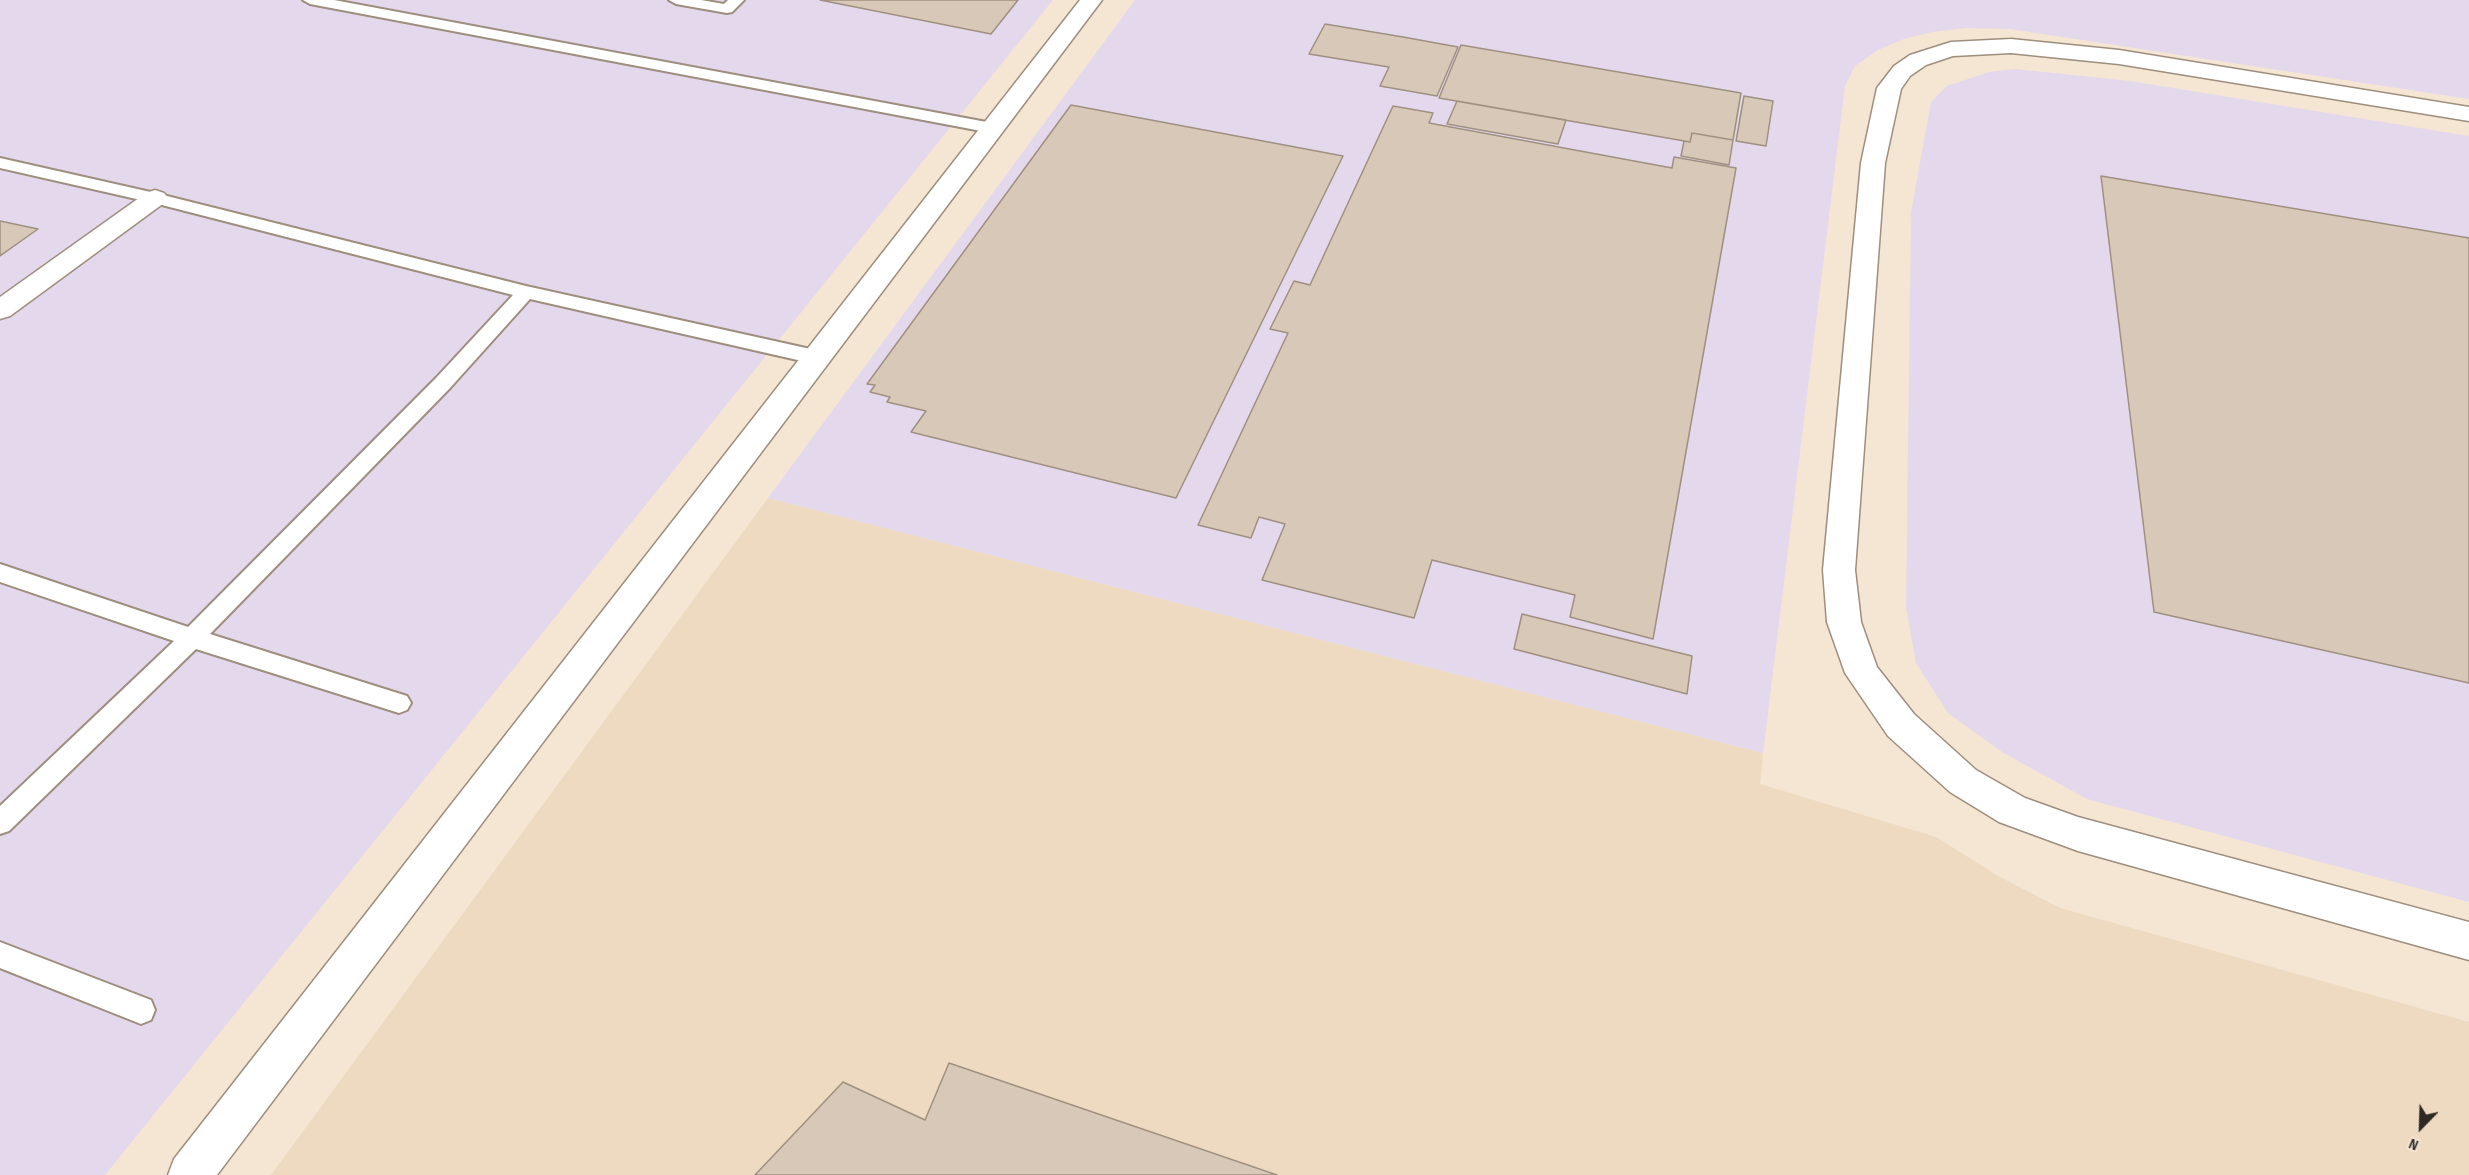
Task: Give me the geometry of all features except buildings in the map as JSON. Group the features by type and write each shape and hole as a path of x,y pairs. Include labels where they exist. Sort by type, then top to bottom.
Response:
{"street":[{"path":"190,1175 1091,0"},
{"path":"2469,114 2119,57 2011,46 1951,49 1918,60 1902,70 1889,88 1873,164 1839,570 1844,622 1862,673 1901,725 1963,781 2012,810 2078,834 2469,941"},
{"path":"0,310 154,198"}],"lane":[{"path":"310,0 992,128"},
{"path":"676,0 727,9 737,0"},
{"path":"0,163 154,198 526,292 815,357"},
{"path":"0,823 192,638 443,383 526,292"},
{"path":"0,573 192,638 399,703"},
{"path":"0,955 141,1010"}],"shaded area":[{"path":"0,0 1053,0 105,1175 0,1175"},
{"path":"1135,0 2469,0 2469,99 2010,29 1966,28 1932,32 1904,39 1878,50 1855,66 1845,86 1763,753 768,498"},
{"path":"2015,69 2130,81 2469,136 2469,902 2087,799 2002,752 1948,713 1916,663 1906,607 1911,213 1931,102 1947,86 1989,72"},
{"path":"768,498 1763,753 1760,784 1936,837 1998,876 2060,908 2469,1022 2469,1175 271,1175"}]}
